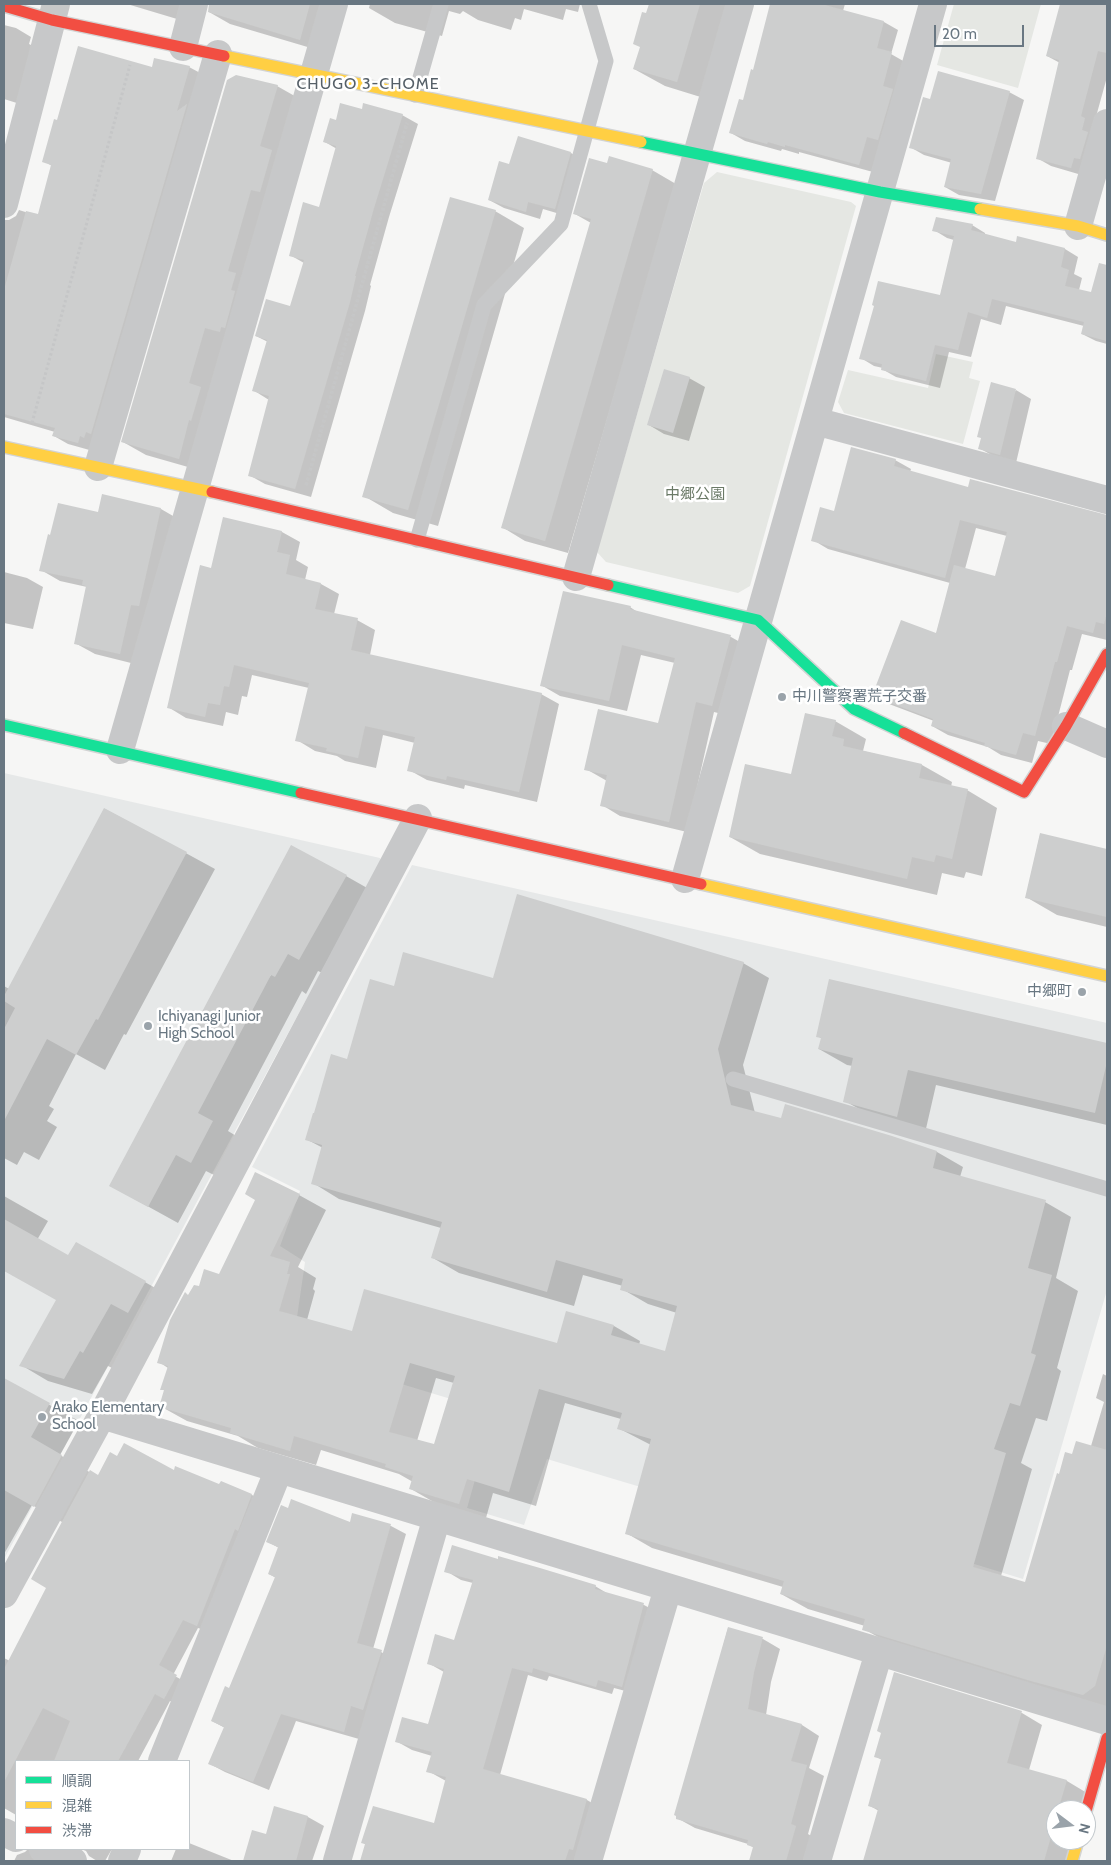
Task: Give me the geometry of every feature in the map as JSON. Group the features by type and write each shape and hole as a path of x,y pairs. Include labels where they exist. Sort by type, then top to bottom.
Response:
{"street":[{"path":"183,47 194,4"},
{"path":"120,750 334,4"},
{"path":"576,577 740,4"},
{"path":"685,879 933,4"},
{"path":"4,6 54,12 137,38 880,192 1078,226 1107,235"},
{"path":"4,204 54,12"},
{"path":"98,467 218,54"},
{"path":"1078,226 1107,123"},
{"path":"815,421 1107,500"},
{"path":"4,447 195,488 758,620 854,709 1024,792 1066,726 1107,654"},
{"path":"4,725 1107,976"},
{"path":"1066,726 1107,744"},
{"path":"4,1594 102,1415 418,818"},
{"path":"102,1415 1107,1721"},
{"path":"162,1760 280,1469"},
{"path":"337,1861 437,1517"},
{"path":"588,1861 668,1588"},
{"path":"817,1861 878,1652"},
{"path":"1089,1800 1107,1738"},
{"path":"46,1850 73,1861"}],"lane":[{"path":"415,95 441,4"},
{"path":"417,540 484,305 561,224 606,60 589,4"},
{"path":"732,1079 1107,1189"}],"path":[{"path":"25,451 137,38"},
{"path":"298,512 415,95"}],"shaded area":[{"name":"Ichiyanagi Junior High School","path":"4,773 380,858 381,861 4,1559"},
{"path":"412,865 1107,1023 1107,1290 1023,1579 808,1513 771,1526 547,1459 524,1525 467,1508 494,1412 292,1351 305,1262 280,1246 300,1191 252,1167"}],"green space":[{"path":"954,4 1041,4 1018,88 937,65"},
{"name":"中郷公園","path":"717,172 851,202 856,206 750,586 738,593 606,562 597,552 704,183"},
{"path":"936,354 973,362 969,378 980,381 963,444 844,413 838,402 848,370 928,388"}],"building":[{"path":"209,4 310,4 300,40 208,12"},
{"path":"649,4 700,4 677,82 633,69 640,47 633,44 642,12 646,13"},
{"path":"770,4 821,4 884,21 877,48 892,52 883,86 893,89 878,140 867,137 859,165 785,145 785,147 768,142 767,144 729,133 739,99 743,100 751,69 753,70"},
{"path":"1060,4 1107,4 1107,53 1098,51 1081,116 1085,118 1082,130 1088,132 1080,159 1074,158 1071,168 1036,159 1059,60 1046,56"},
{"path":"78,46 152,67 154,58 190,66 177,111 187,104 91,434 86,432 84,438 80,436 78,443 52,436 55,428 4,414 4,290 26,211 38,214 51,165 42,162 54,119 57,120"},
{"path":"938,71 1010,91 981,194 944,187 951,159 909,148 923,97 930,99"},
{"path":"236,75 278,85 260,146 272,150 260,192 251,190 228,271 236,273 231,290 235,291 225,328 221,327 220,332 205,328 189,383 201,387 191,421 189,420 179,459 121,442 227,80"},
{"path":"340,103 362,109 363,103 403,114 374,208 355,276 350,302 295,489 248,476 269,396 252,391 267,340 255,336 266,299 290,306 304,260 289,256 303,202 319,207 336,146 323,142 330,118 336,120"},
{"path":"518,136 571,152 555,209 528,202 526,212 488,200 499,161 509,164"},
{"path":"609,156 653,169 545,541 501,528 591,219 573,214 589,158 607,163"},
{"path":"450,197 496,210 408,510 362,497"},
{"path":"936,217 973,224 971,230 1016,242 1017,236 1065,248 1061,267 1069,270 1065,286 1091,292 1099,263 1107,265 1107,341 1081,334 1084,322 992,299 987,318 968,312 958,350 935,345 926,381 881,370 882,364 859,359 874,306 872,305 878,281 940,295 954,236 932,231"},
{"path":"664,369 690,377 673,433 647,425"},
{"path":"991,382 1016,389 1000,455 978,449 981,438 977,437"},
{"path":"851,447 896,459 894,466 968,487 970,479 1107,515 1107,612 1104,624 1096,622 1093,633 1067,626 1035,736 1023,733 1016,755 984,746 985,743 931,726 933,719 872,696 901,620 936,633 954,565 995,576 1007,532 960,520 945,578 811,541 820,507 834,511"},
{"path":"102,494 161,508 139,606 131,605 120,654 74,644 86,586 82,585 83,580 39,571 58,503 98,512"},
{"path":"223,517 282,531 277,552 290,555 286,574 321,583 315,609 358,618 351,650 542,693 519,792 447,776 446,780 407,771 415,737 365,726 358,758 326,751 327,748 295,741 309,683 234,665 229,687 224,686 220,705 208,703 205,717 167,708 200,565 211,568"},
{"path":"563,591 631,606 630,609 731,635 712,706 696,702 669,822 600,806 607,775 584,770 598,709 658,723 675,658 622,645 609,701 540,686"},
{"path":"805,713 836,720 832,736 844,739 843,746 922,764 919,778 968,789 952,859 936,855 934,862 912,857 907,879 729,837 745,764 791,774"},
{"path":"104,808 187,852 98,1020 96,1019 76,1055 47,1039 4,1121 4,1029 15,1008 4,1001 4,996"},
{"path":"1040,833 1107,849 1107,917 1025,898"},
{"path":"291,845 347,875 299,960 288,954 275,977 271,975 198,1113 213,1121 191,1163 176,1155 148,1207 109,1186"},
{"path":"517,894 744,962 718,1049 731,1105 781,1118 785,1104 892,1136 937,1151 933,1168 1046,1200 1028,1268 1052,1275 1031,1353 1036,1355 1020,1406 1010,1403 994,1449 1006,1453 973,1567 1025,1582 1065,1452 1072,1454 1076,1441 1107,1450 1107,1645 1095,1686 1083,1695 862,1630 865,1619 780,1594 784,1581 625,1534 651,1439 617,1429 622,1413 539,1389 509,1492 467,1479 459,1504 409,1489 413,1476 385,1467 386,1464 294,1436 290,1451 230,1433 231,1428 159,1407 164,1390 160,1390 168,1366 157,1363 170,1320 185,1292 188,1295 194,1285 199,1286 204,1269 219,1274 255,1200 245,1194 255,1172 300,1194 270,1256 290,1262 287,1274 290,1274 279,1311 352,1331 364,1289 557,1343 566,1311 614,1325 611,1335 665,1351 677,1306 620,1290 623,1279 556,1260 547,1292 431,1258 442,1222 311,1184 322,1145 305,1140 331,1054 347,1059 370,979 394,986 403,952 493,978","holes":["410,1363 455,1376 434,1444 389,1432"]},
{"path":"829,979 1107,1043 1107,1062 1095,1113 908,1070 897,1117 843,1102 853,1058 818,1049 821,1038 816,1037"},
{"path":"4,1219 68,1255 76,1242 146,1281 128,1313 111,1304 83,1353 80,1351 64,1379 19,1366 56,1300 4,1271"},
{"path":"4,1378 50,1403 31,1437 62,1455 34,1507 4,1490"},
{"path":"124,1443 174,1470 175,1466 219,1484 221,1481 252,1494 238,1531 235,1529 197,1626 183,1620 159,1665 177,1675 164,1699 155,1694 119,1760 54,1760 70,1721 43,1708 4,1782 4,1669 46,1588 31,1579 90,1470 98,1475 110,1452 117,1456"},
{"path":"291,1499 350,1522 352,1513 391,1524 357,1643 382,1650 363,1710 351,1706 344,1732 281,1714 253,1782 208,1764 224,1727 211,1721 225,1686 229,1688 275,1577 268,1574 278,1547 266,1542 281,1505 288,1508"},
{"path":"452,1545 498,1559 498,1556 540,1568 596,1585 595,1589 644,1603 622,1687 598,1680 596,1687 533,1668 532,1673 512,1668 483,1769 587,1799 573,1850 569,1849 565,1861 360,1861 365,1844 361,1843 373,1806 434,1823 446,1777 426,1772 432,1752 395,1742 402,1717 428,1724 444,1669 427,1664 435,1634 454,1640 473,1580 444,1572"},
{"path":"728,1627 763,1637 754,1672 748,1709 802,1724 791,1761 807,1765 791,1824 796,1826 786,1861 749,1861 753,1847 747,1845 748,1840 676,1819 674,1815"},
{"path":"894,1672 1022,1711 1007,1763 1067,1780 1061,1800 1046,1800 1047,1850 1044,1861 863,1861 878,1809 868,1806 881,1759 874,1757 881,1733 877,1731"},
{"path":"274,1806 308,1816 296,1861 243,1861 252,1830 266,1834"}],"traffic: fast":[{"path":"641,142 880,192 980,209"},
{"path":"608,585 758,620 854,709 904,733"},
{"path":"4,725 301,793"}],"traffic: slow":[{"path":"224,56 641,142"},
{"path":"980,209 1078,226 1107,235"},
{"path":"4,447 212,492"},
{"path":"701,884 1107,976"},
{"path":"1072,1861 1075,1850"}],"traffic: jam":[{"path":"4,6 52,20 224,56"},
{"path":"212,492 608,585"},
{"path":"904,733 1024,792 1066,726 1107,654"},
{"path":"301,793 701,884"},
{"path":"1089,1800 1107,1738"}],"place":[{"name":"中川警察署荒子交番","path":"782,697"},
{"name":"中郷町","path":"1082,992"},
{"name":"Ichiyanagi Junior High School","path":"148,1026"},
{"name":"Arako Elementary School","path":"42,1417"}],"district":[{"name":"CHUGO 3-CHOME","path":"368,84"}]}
